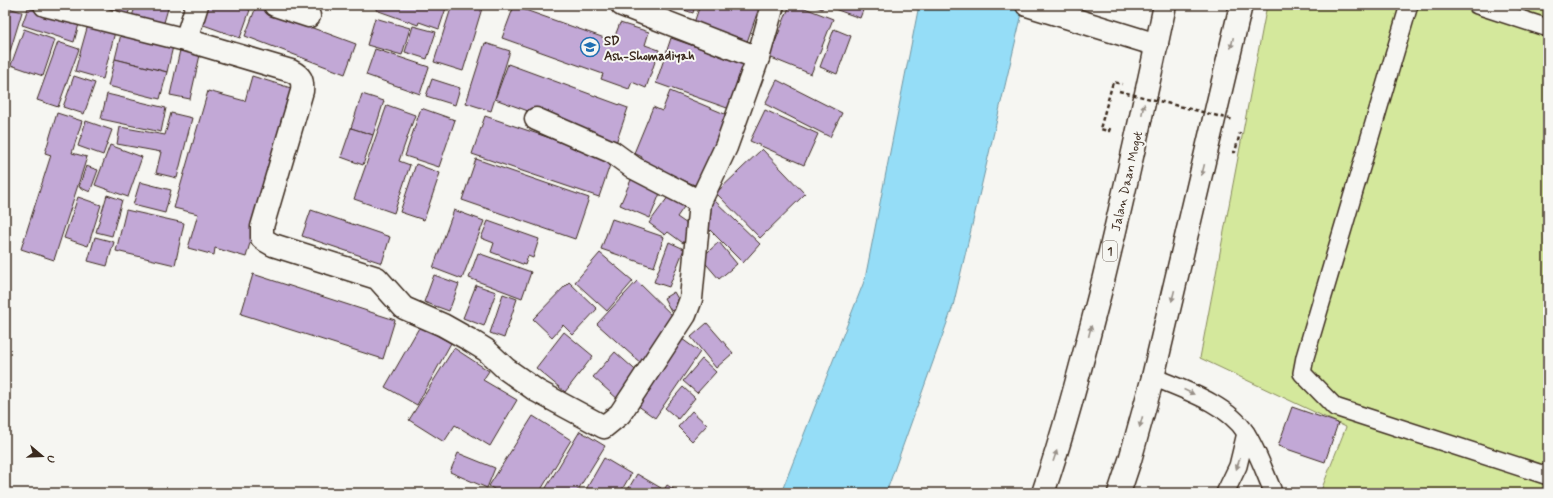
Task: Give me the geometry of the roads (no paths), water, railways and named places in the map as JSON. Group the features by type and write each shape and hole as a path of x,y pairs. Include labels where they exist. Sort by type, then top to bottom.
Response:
{"main road":[{"path":"45,5 186,40 290,72 301,77 303,82 302,91 262,228 262,238 266,241 378,278 404,308 456,332 486,350 506,369 537,391 604,427 620,414 685,315 691,299 700,202 726,147 758,58 773,5"},
{"path":"186,40 197,5"},
{"path":"275,5 310,16"},
{"path":"622,5 758,58"},
{"path":"1027,5 1156,45"},
{"name":"Jalan Daan Mogot","path":"1042,493 1059,444 1089,337 1123,198 1165,5"},
{"path":"1119,493 1130,460 1153,377 1241,5"},
{"path":"536,120 612,152 634,168 700,202"}],"lane":[{"path":"1409,5 1307,350 1302,373 1335,407 1548,476"},
{"path":"1477,5 1548,28"},
{"path":"1153,377 1192,393 1231,414 1246,433 1272,489 1272,493"},
{"path":"1225,493 1238,466 1246,433"}],"water":[{"path":"919,5 1024,5 953,306 886,493 781,493 865,279"}],"place":[{"name":"SD Ash-Shomadiyah","path":"590,47"}]}
